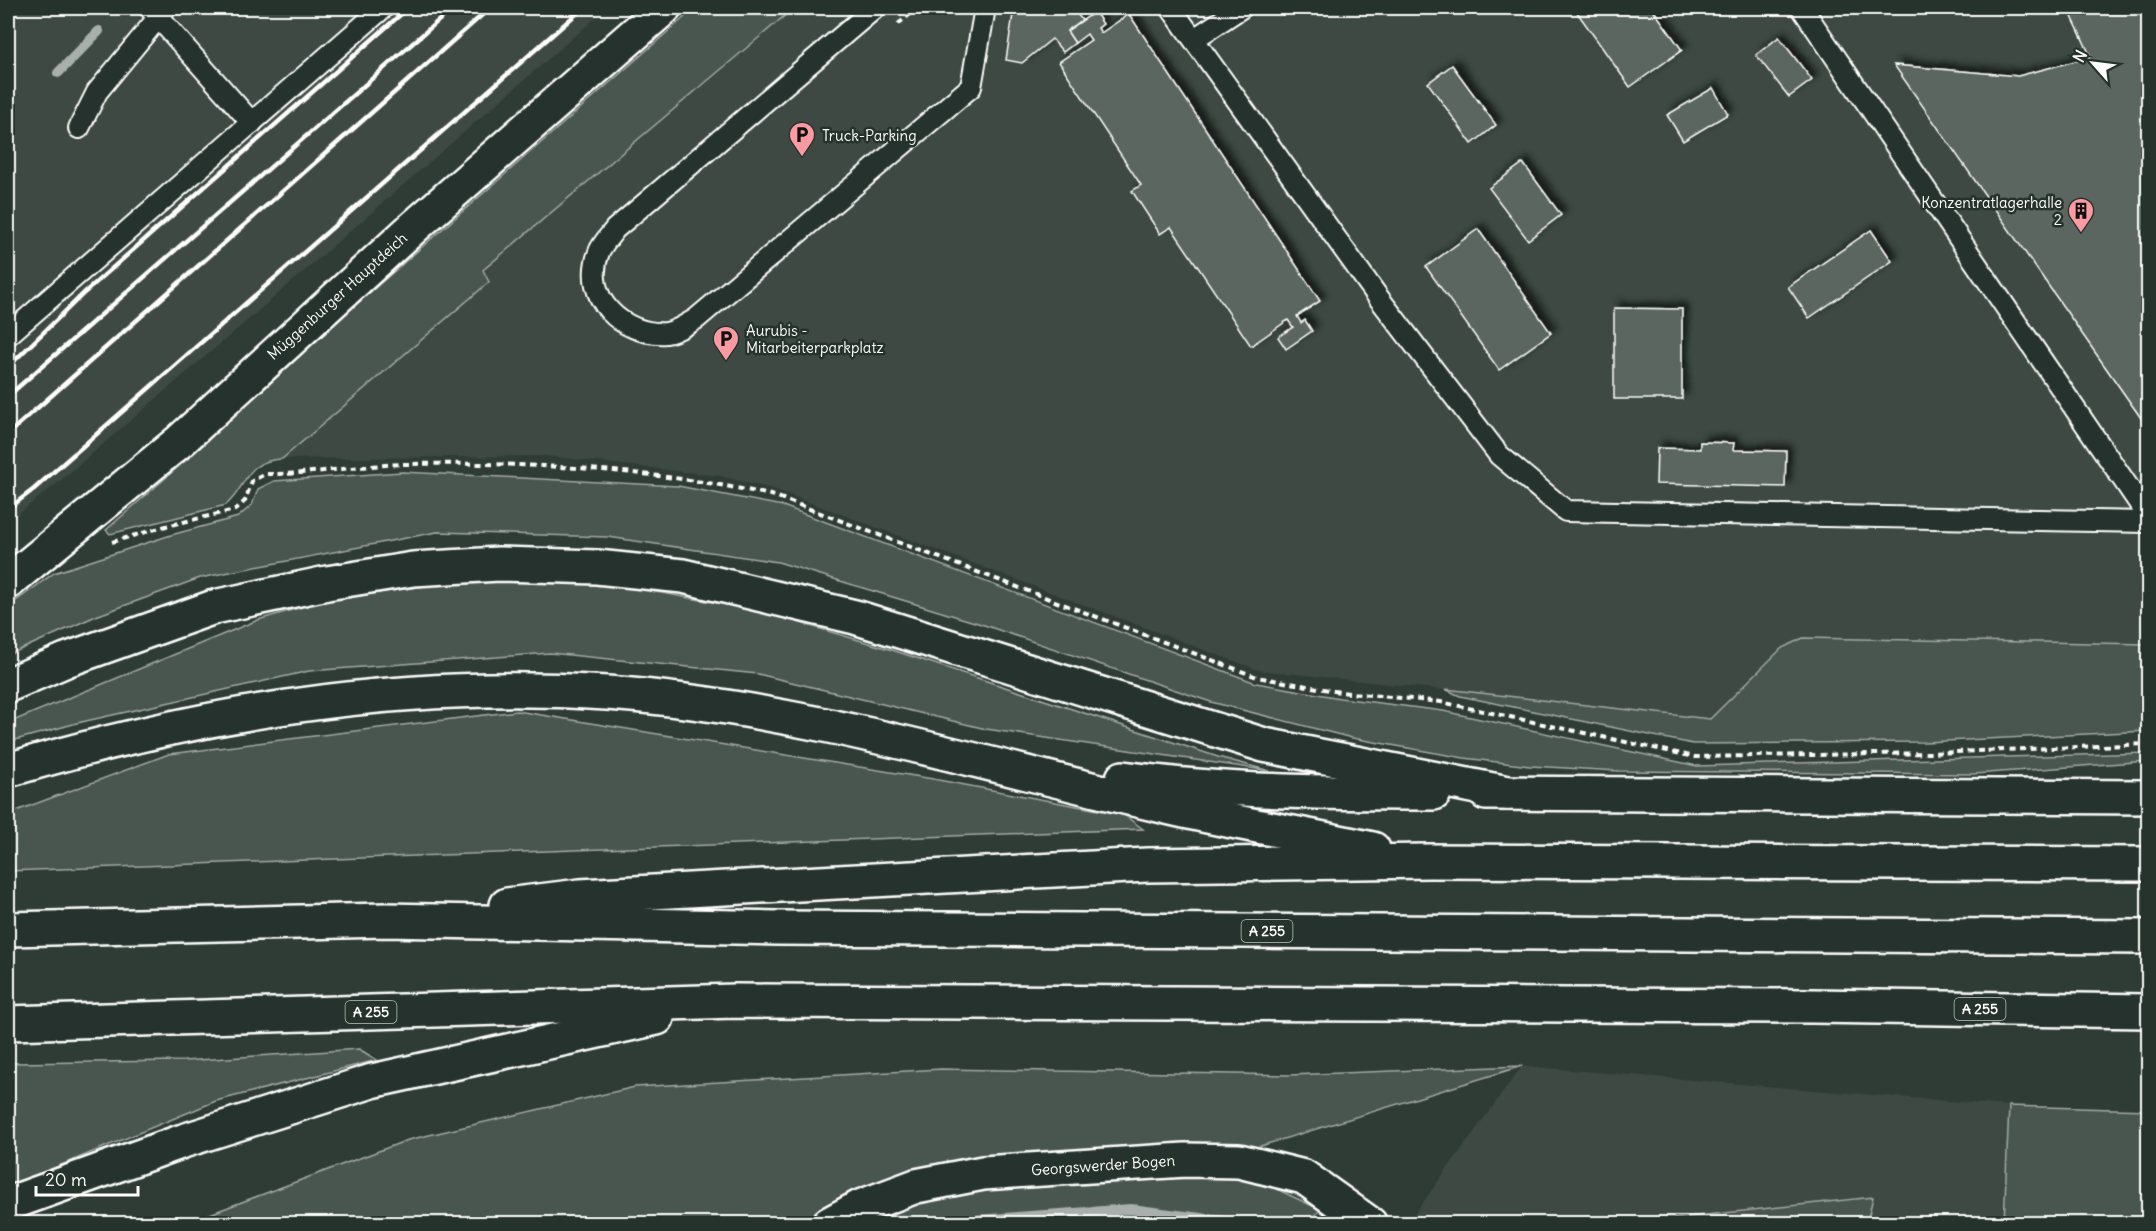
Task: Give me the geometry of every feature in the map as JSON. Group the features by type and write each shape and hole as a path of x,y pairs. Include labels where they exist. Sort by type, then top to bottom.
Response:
{"main road":[{"name":"Müggenburger Hauptdeich","path":"8,582 180,441 414,227 664,8"},
{"path":"8,685 66,660 213,607 327,583 413,569 499,564 597,567 683,576 865,620 1264,745 1508,793"},
{"path":"8,770 99,743 215,718 339,698 427,691 608,693 729,707 955,755 1158,805 1430,861"},
{"path":"955,755 1163,783 1323,793 2148,797"},
{"path":"386,920 580,896 1147,865 1430,861 2148,864"},
{"name":"A 255","path":"8,929 386,920 790,928 2148,937"},
{"path":"8,1204 183,1141 372,1081 735,1001"},
{"name":"A 255","path":"8,1023 735,1001 1812,1006 2148,1011"},
{"name":"Georgswerder Bogen","path":"829,1224 860,1207 916,1186 983,1173 1185,1160 1239,1161 1304,1177 1370,1224"}],"lane":[{"path":"8,335 383,8"},
{"path":"875,8 615,229 599,252 594,277 600,301 617,320 639,331 668,333 696,319 885,160 971,87 986,8"},
{"path":"1171,8 1378,297 1499,455 1566,511 2148,522"},
{"path":"1194,39 1241,8"},
{"path":"1802,8 2148,516"},
{"path":"79,128 97,92 158,10 252,123"}],"path":[{"path":"110,543 166,525 235,510 245,501 252,481 265,474 405,464 544,466 661,476 721,484 775,496 1257,677 1340,692 1441,702 1695,757 1932,753 2148,744"}],"shaded area":[{"path":"8,8 607,8 255,314 59,482 8,522"},
{"path":"695,8 794,8 483,270 489,282 282,459 260,464 253,469 226,505 110,534 106,530 201,447 287,365"},
{"path":"794,8 2148,8 2148,644 1803,638 1782,648 1710,719 1258,670 776,490 720,476 545,456 282,459 489,282 483,270"},
{"path":"402,472 678,486 783,506 1256,683 1340,698 1443,711 1697,766 2148,753 2148,761 1974,774 1619,771 1530,766 1464,758 1352,738 1211,702 981,624 778,562 608,537 437,532 240,570 200,578 96,616 8,655 8,607 54,573 171,535 238,517 252,505 258,489 274,481"},
{"path":"466,580 612,584 756,610 889,649 1218,757 1270,771 986,729 758,674 550,653 309,671 77,723 8,742 8,723 258,620 323,601"},
{"path":"1803,638 2148,644 2148,731 1925,742 1693,744 1460,696 1445,689 1710,719 1782,648"},
{"path":"517,711 933,779 1124,815 1143,829 8,871 8,814 169,754"},
{"path":"359,1049 377,1060 216,1101 8,1187 8,1063 184,1061"},
{"path":"1522,1066 2009,1106 2004,1223 1867,1223 1872,1197 1631,1223 1407,1224"},
{"path":"1522,1066 1215,1160 1321,1210 1304,1223 183,1224 408,1140 635,1087 941,1069 1289,1075"},
{"path":"2009,1106 2148,1110 2148,1223 2004,1223"},
{"path":"1873,1197 1867,1223 1631,1223"}],"building":[{"path":"1014,8 1083,8 1076,13 1082,20 1067,31 1075,43 1063,52 1052,39 1022,63 1006,60"},
{"path":"1574,8 1652,8 1682,50 1630,87"},
{"name":"Konzentratlagerhalle 2","path":"2068,8 2148,8 2148,428 1894,65 2018,76 2091,57"},
{"path":"1095,12 1103,24 1098,28 1101,33 1129,14 1320,301 1297,316 1301,323 1305,320 1312,331 1286,349 1278,337 1293,327 1288,320 1251,346 1171,227 1160,234 1132,191 1141,185 1059,62 1091,40 1087,34 1075,43 1067,31"},
{"path":"1779,37 1812,80 1789,97 1756,55"},
{"path":"1452,65 1496,125 1472,144 1428,83"},
{"path":"1713,88 1728,114 1683,141 1667,115"},
{"path":"1523,163 1561,215 1528,240 1489,188"},
{"path":"1478,229 1551,333 1499,370 1426,267"},
{"path":"1871,230 1892,261 1809,318 1788,287"},
{"path":"1614,308 1682,309 1682,399 1614,399"},
{"path":"1700,442 1734,443 1733,450 1786,451 1785,487 1656,484 1657,448 1700,449"}],"waterway":[{"path":"58,73 99,31"},
{"path":"919,1224 1131,1209 1248,1224"}],"railway":[{"path":"8,367 84,293 408,8"},
{"path":"8,396 453,8"},
{"path":"8,434 490,8"},
{"path":"8,509 34,489 583,8"}],"place":[{"name":"Truck-Parking","path":"802,158"},
{"name":"Konzentratlagerhalle 2","path":"2081,234"},
{"name":"Aurubis - Mitarbeiterparkplatz","path":"726,362"}]}
